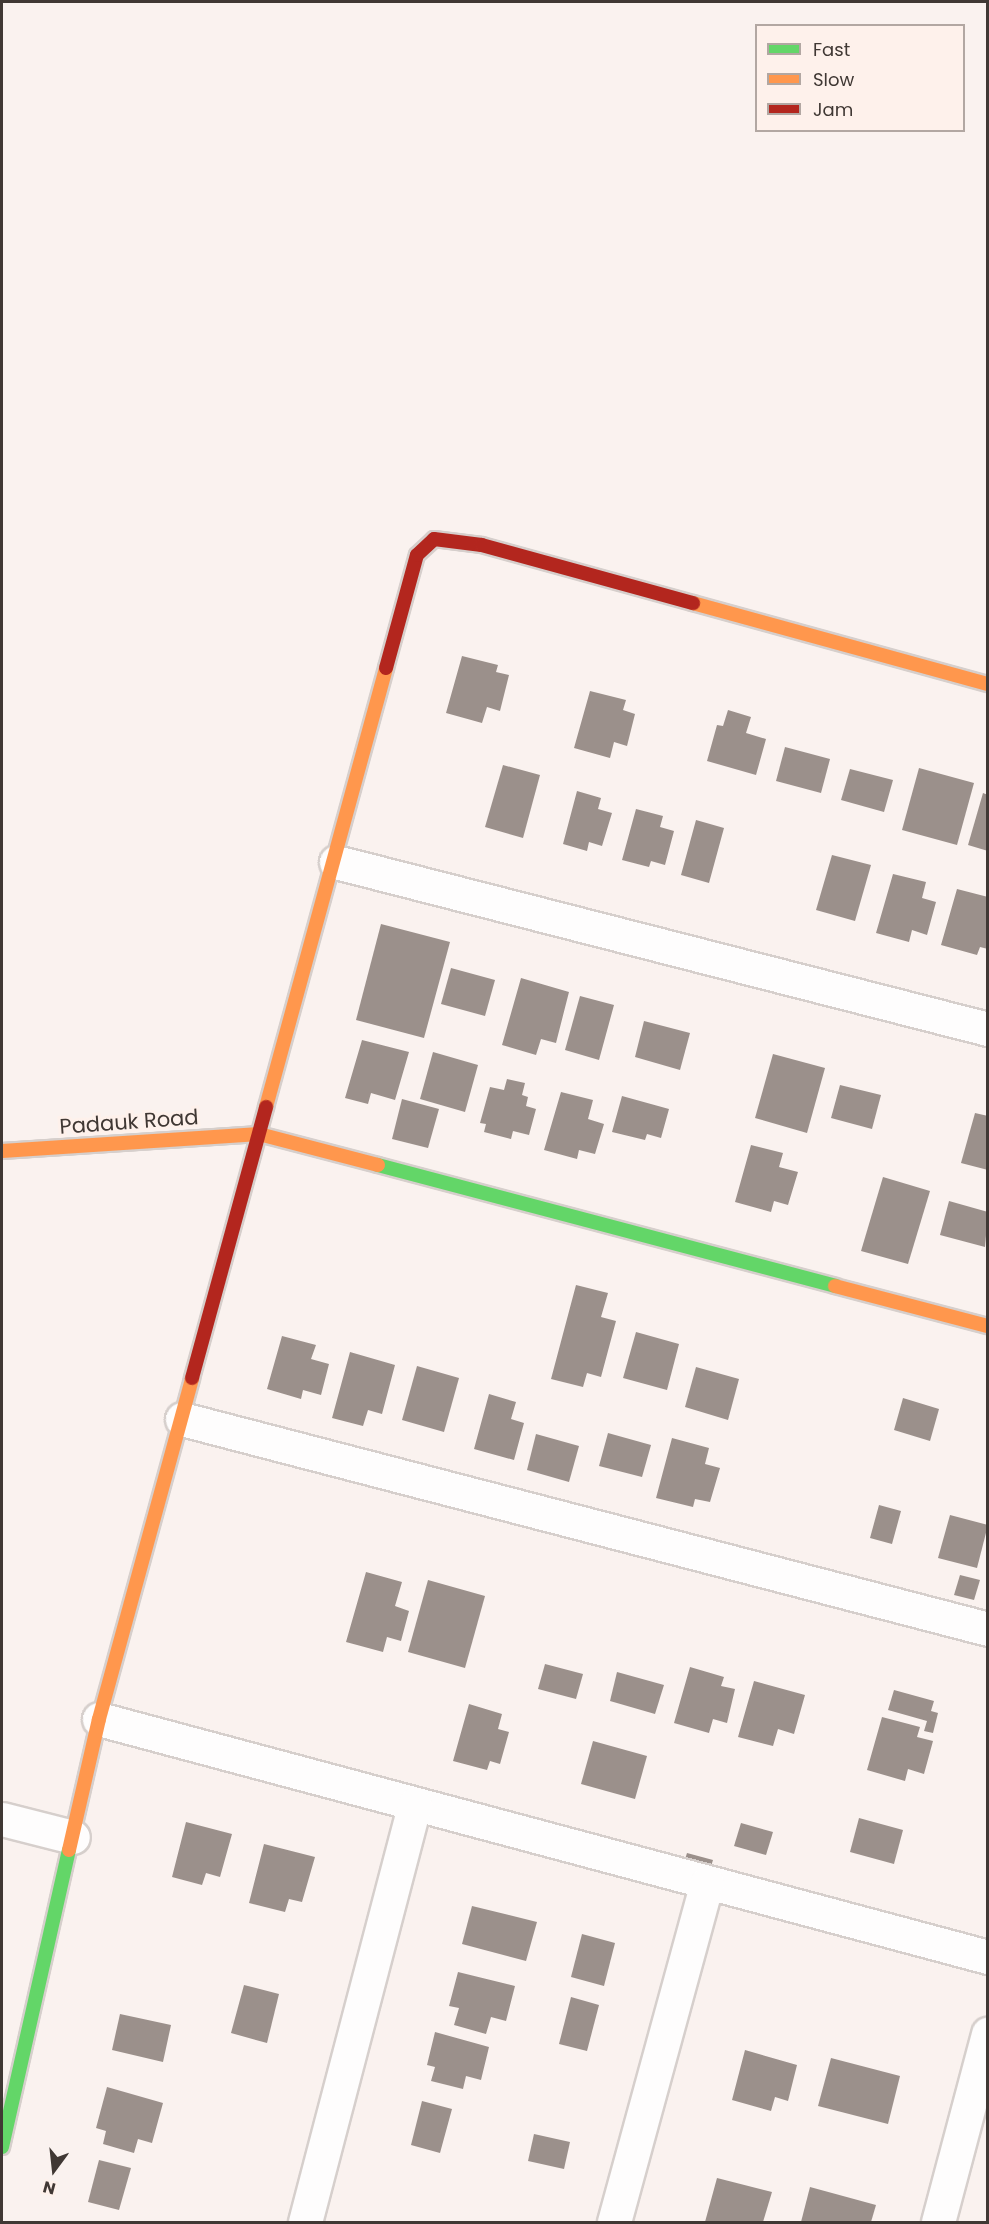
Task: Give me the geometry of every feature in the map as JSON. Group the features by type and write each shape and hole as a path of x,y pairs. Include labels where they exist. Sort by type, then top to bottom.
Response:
{"street":[{"path":"2,2147 99,1719 336,862 407,576 417,555 434,540 482,545 987,684"},
{"path":"336,862 987,1029"},
{"name":"Padauk Road","path":"2,1151 259,1134 987,1326"},
{"path":"182,1419 987,1629"},
{"path":"99,1719 987,1957"},
{"path":"305,2223 415,1804"},
{"path":"2,1819 73,1837"},
{"path":"614,2223 707,1882"},
{"path":"938,2223 987,2034"}],"building":[{"path":"462,656 498,665 496,672 509,675 500,711 487,707 482,723 446,713"},
{"path":"590,691 626,700 623,710 635,714 627,746 614,742 610,758 574,748"},
{"path":"728,710 751,717 746,733 766,739 756,775 707,761 717,725 723,726"},
{"path":"785,747 830,759 821,793 776,781"},
{"path":"503,765 540,775 523,838 485,827"},
{"path":"919,768 974,783 957,845 902,830"},
{"path":"850,769 893,780 884,812 841,800"},
{"path":"577,791 601,798 598,809 612,813 602,846 589,842 587,851 563,844"},
{"path":"983,793 988,795 988,851 968,845"},
{"path":"636,809 663,816 660,827 674,831 665,865 651,861 649,867 622,860"},
{"path":"696,820 724,828 709,883 681,875"},
{"path":"832,855 871,865 855,921 816,910"},
{"path":"893,874 926,882 922,898 936,902 927,935 912,930 909,942 876,933"},
{"path":"957,889 988,897 988,949 980,947 977,955 941,945"},
{"path":"381,924 450,942 424,1038 356,1020"},
{"path":"451,968 495,980 485,1016 441,1004"},
{"path":"521,978 569,992 556,1043 541,1039 536,1055 502,1045"},
{"path":"580,996 614,1005 599,1060 565,1050"},
{"path":"644,1021 690,1033 680,1070 635,1057"},
{"path":"362,1040 409,1052 395,1100 371,1093 368,1104 345,1098"},
{"path":"433,1052 478,1065 465,1112 420,1099"},
{"path":"773,1054 825,1068 807,1133 755,1118"},
{"path":"507,1079 525,1083 522,1095 528,1097 526,1106 536,1109 529,1135 513,1131 511,1139 484,1132 486,1124 480,1123 490,1087 504,1090"},
{"path":"840,1085 881,1095 872,1129 831,1118"},
{"path":"561,1092 593,1100 588,1119 604,1124 595,1154 579,1150 577,1159 544,1150"},
{"path":"622,1096 669,1109 661,1138 647,1134 645,1140 612,1132"},
{"path":"402,1099 439,1109 428,1148 392,1139"},
{"path":"975,1113 988,1116 988,1170 961,1163"},
{"path":"751,1145 783,1153 779,1167 798,1172 788,1205 774,1201 771,1212 735,1202"},
{"path":"883,1177 930,1191 908,1264 861,1251"},
{"path":"949,1201 988,1212 985,1247 940,1235"},
{"path":"576,1285 608,1293 601,1317 616,1321 601,1377 587,1373 583,1387 551,1379"},
{"path":"636,1332 679,1344 667,1390 623,1378"},
{"path":"282,1336 316,1345 311,1359 329,1364 321,1395 303,1390 301,1399 267,1389"},
{"path":"350,1352 395,1365 382,1414 368,1410 363,1426 332,1418"},
{"path":"417,1366 459,1378 444,1432 402,1420"},
{"path":"696,1367 739,1379 728,1420 685,1407"},
{"path":"489,1394 516,1402 511,1419 524,1423 514,1460 474,1449"},
{"path":"903,1398 939,1409 930,1441 894,1430"},
{"path":"608,1433 651,1445 642,1477 599,1466"},
{"path":"536,1434 579,1446 569,1482 527,1470"},
{"path":"672,1438 709,1448 705,1464 720,1468 710,1502 695,1499 693,1507 656,1498"},
{"path":"879,1505 901,1511 892,1544 870,1538"},
{"path":"950,1515 988,1525 977,1568 938,1558"},
{"path":"366,1572 402,1582 395,1606 409,1611 401,1641 387,1637 383,1652 346,1642"},
{"path":"960,1575 980,1580 974,1600 954,1595"},
{"path":"428,1580 485,1596 465,1668 408,1652"},
{"path":"545,1664 583,1674 576,1699 538,1689"},
{"path":"690,1667 724,1677 721,1686 735,1689 727,1723 713,1719 709,1733 674,1723"},
{"path":"617,1672 664,1685 655,1714 610,1701"},
{"path":"754,1681 805,1695 794,1734 778,1729 773,1746 738,1737"},
{"path":"894,1690 934,1701 931,1711 938,1713 933,1733 924,1731 927,1721 888,1710"},
{"path":"469,1704 502,1714 498,1729 509,1732 500,1764 490,1761 487,1770 453,1761"},
{"path":"882,1717 920,1727 917,1737 933,1741 924,1774 908,1769 905,1781 867,1770"},
{"path":"593,1741 647,1756 635,1799 581,1784"},
{"path":"859,1818 903,1830 894,1864 850,1852"},
{"path":"186,1822 232,1834 220,1877 206,1873 202,1885 172,1877"},
{"path":"741,1823 773,1832 766,1855 734,1846"},
{"path":"264,1844 315,1857 302,1902 289,1899 285,1912 249,1903"},
{"path":"687,1853 713,1860 709,1873 683,1866"},
{"path":"472,1906 537,1922 526,1961 462,1944"},
{"path":"582,1934 615,1943 604,1986 571,1977"},
{"path":"458,1972 515,1986 506,2021 491,2017 486,2034 454,2025 459,2008 449,2006"},
{"path":"244,1985 279,1994 267,2043 231,2033"},
{"path":"571,1997 599,2005 587,2051 559,2044"},
{"path":"120,2014 171,2025 163,2062 112,2050"},
{"path":"435,2032 489,2047 481,2080 466,2076 463,2089 431,2081 435,2067 427,2065"},
{"path":"745,2050 797,2065 788,2101 775,2097 771,2111 732,2100"},
{"path":"831,2058 900,2076 888,2124 818,2106"},
{"path":"107,2087 163,2103 152,2143 138,2139 134,2153 103,2144 106,2131 96,2128"},
{"path":"422,2101 452,2109 440,2153 411,2145"},
{"path":"534,2134 570,2142 564,2169 528,2161"},
{"path":"99,2160 131,2168 119,2210 88,2202"},
{"path":"717,2178 772,2192 763,2222 705,2222"},
{"path":"810,2187 876,2205 871,2222 801,2222"}],"traffic: fast":[{"path":"378,1165 835,1286"},
{"path":"2,2147 69,1850"}],"traffic: slow":[{"path":"693,603 988,684"},
{"path":"266,1107 386,668"},
{"path":"2,1151 259,1134 378,1165"},
{"path":"835,1286 988,1326"},
{"path":"69,1850 99,1719 192,1378"}],"traffic: jam":[{"path":"386,668 417,555 434,539 482,545 693,603"},
{"path":"192,1378 266,1107"}]}
